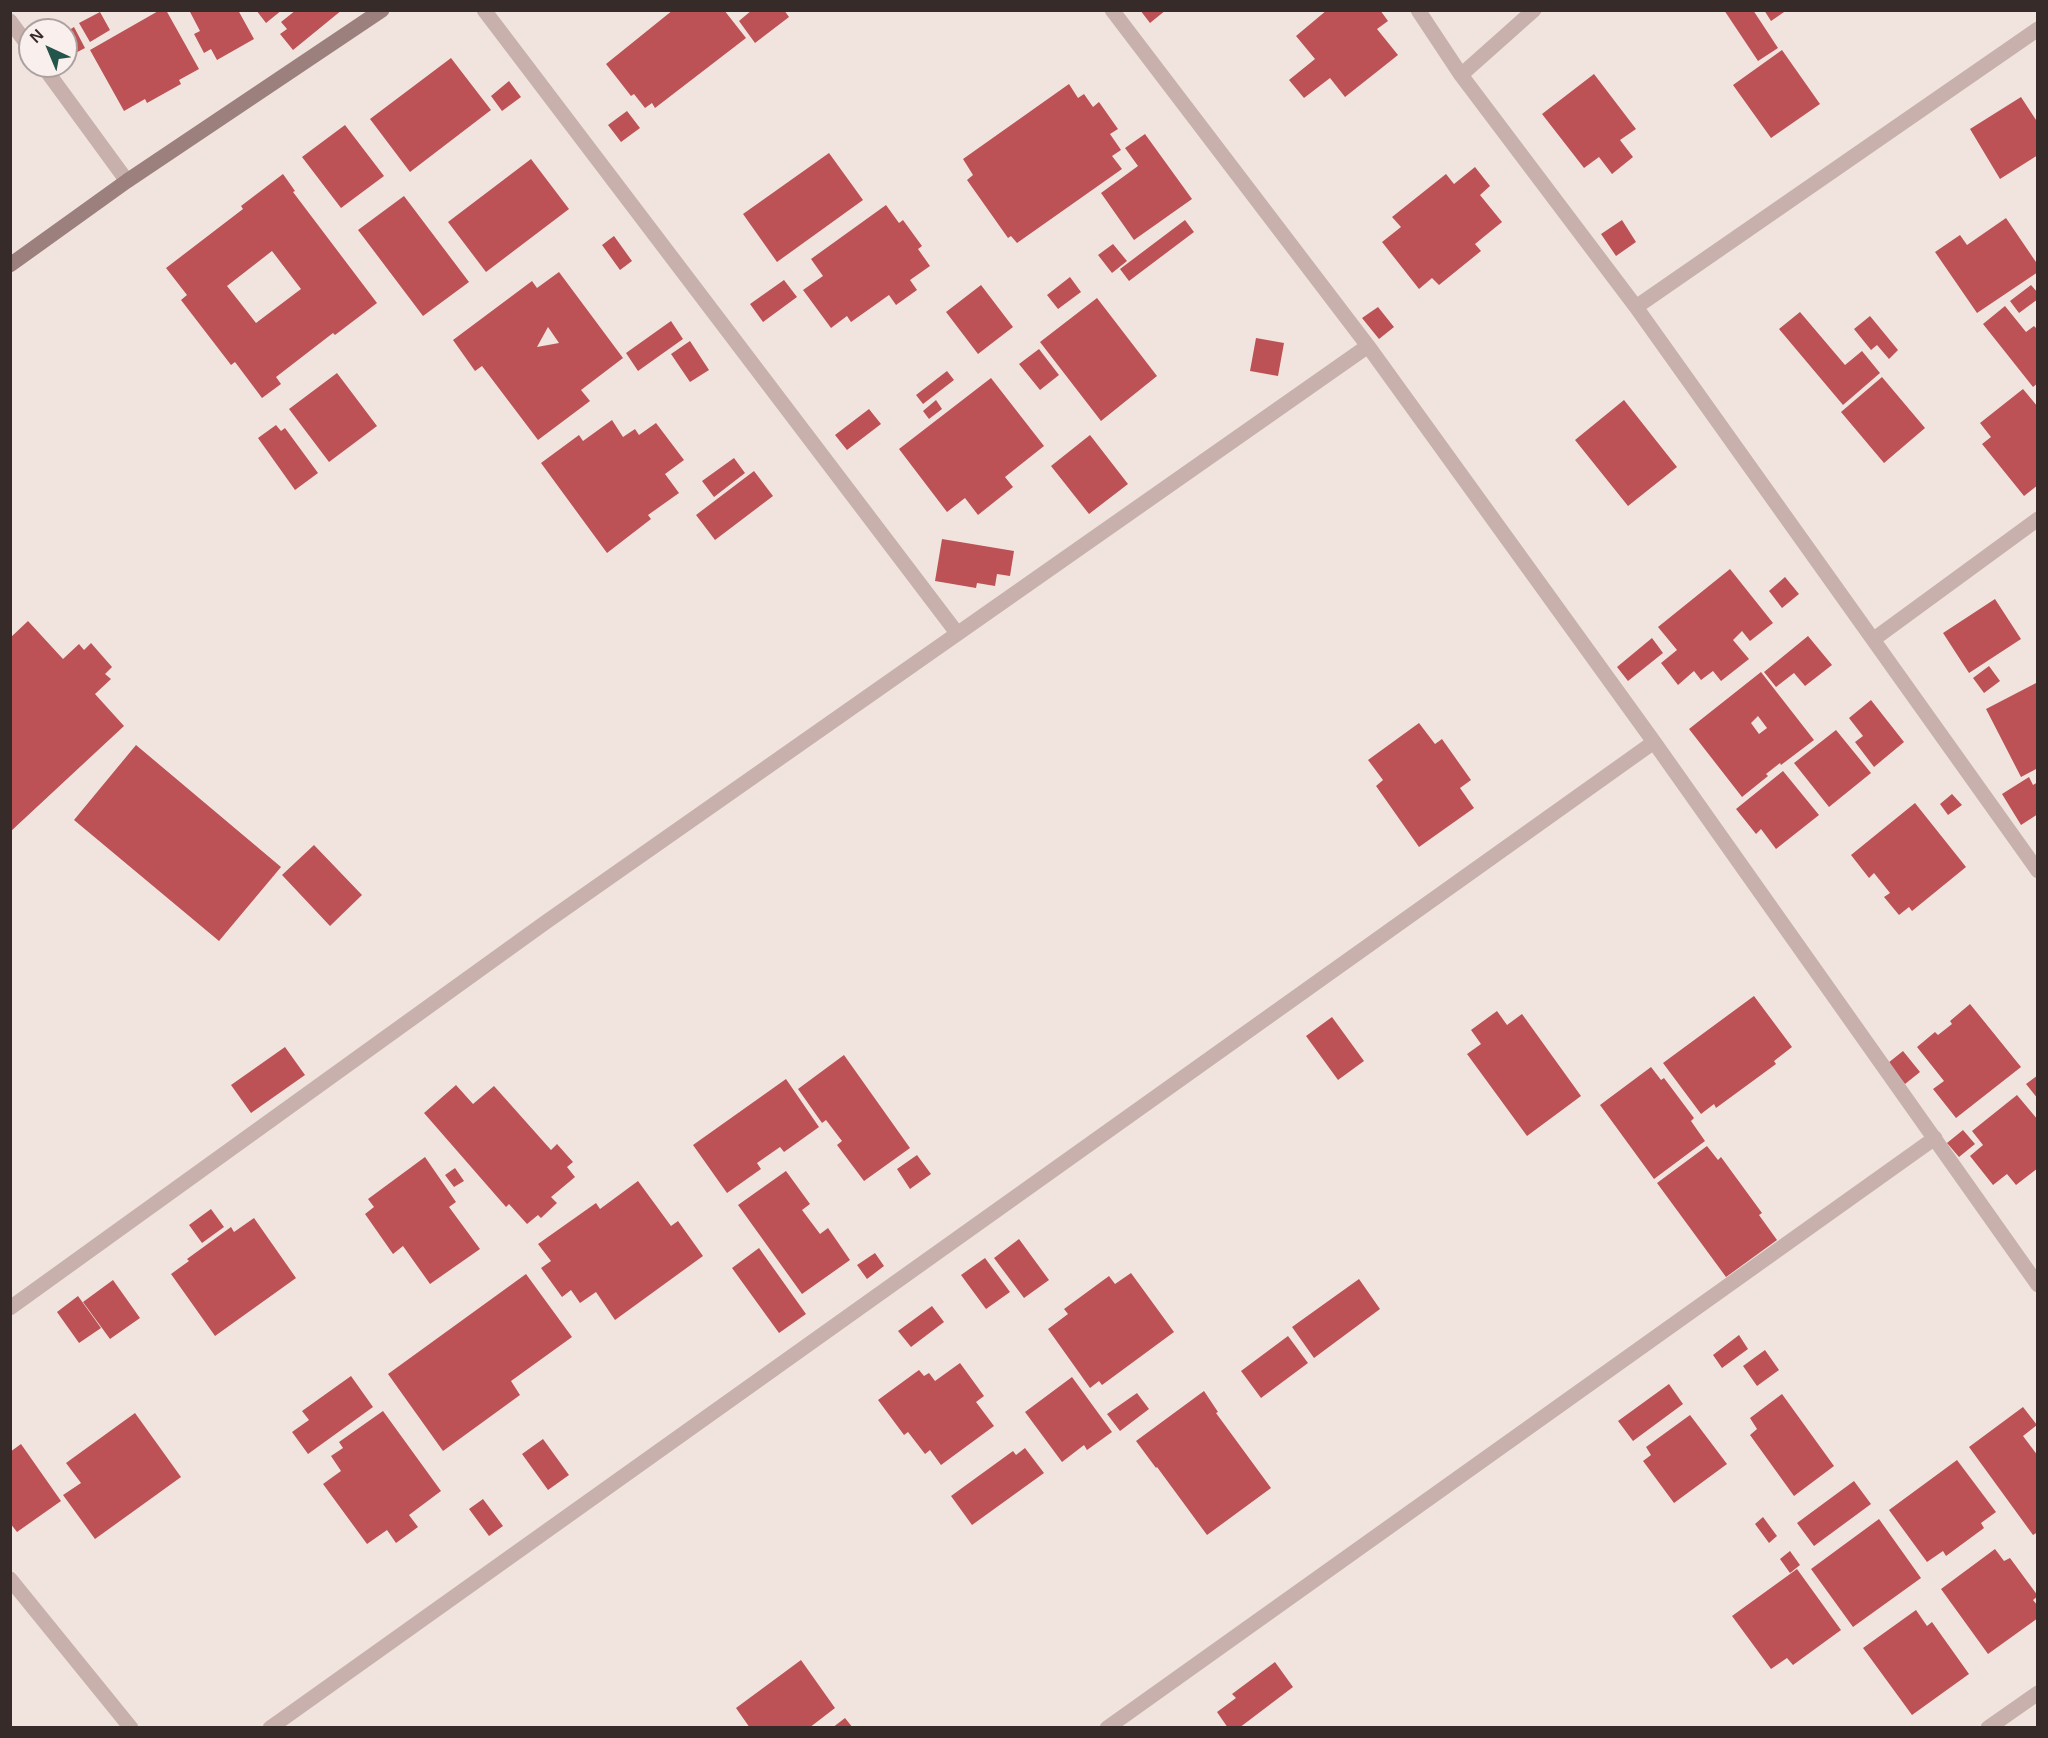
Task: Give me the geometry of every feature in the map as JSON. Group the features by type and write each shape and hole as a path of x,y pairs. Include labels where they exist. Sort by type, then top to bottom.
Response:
{"street":[{"path":"10,266 126,181 382,10"},
{"path":"484,10 957,633"},
{"path":"1112,10 1368,346 1654,742 2037,1285"},
{"path":"1418,10 1461,75 1636,307 2037,871"},
{"path":"1461,75 1534,10"},
{"path":"1636,307 2037,29"},
{"path":"52,78 126,181"},
{"path":"10,1308 546,922 1368,346"},
{"path":"1874,639 2037,519"},
{"path":"270,1728 1654,742"},
{"path":"1107,1728 1935,1138"},
{"path":"12,1586 131,1728"},
{"path":"1988,1728 2037,1693"}],"building":[{"path":"160,10 166,10 199,69 179,80 181,84 147,103 145,99 124,111 90,50"},
{"path":"189,10 238,10 254,39 217,60 211,49 204,53 194,34 200,31"},
{"path":"256,10 282,10 266,23"},
{"path":"296,10 342,10 293,50 280,34 287,29 281,22"},
{"path":"673,10 724,10 746,38 655,108 652,103 645,108 634,94 631,96 606,64"},
{"path":"752,10 784,10 789,17 755,43 739,21"},
{"path":"1140,10 1166,10 1150,23"},
{"path":"1327,10 1380,10 1388,21 1377,29 1398,55 1345,97 1330,78 1304,98 1289,80 1315,59 1296,36"},
{"path":"1724,10 1753,10 1778,48 1758,61"},
{"path":"1764,10 1787,10 1771,21"},
{"path":"100,12 110,30 90,42 79,23"},
{"path":"78,35 85,48 78,52"},
{"path":"1782,50 1820,104 1771,138 1733,85"},
{"path":"451,58 491,110 410,172 370,119"},
{"path":"1594,74 1636,129 1620,140 1633,157 1612,174 1599,157 1584,168 1542,114"},
{"path":"509,81 521,97 502,111 491,96"},
{"path":"1069,84 1078,98 1084,94 1093,107 1099,102 1118,129 1110,134 1121,150 1112,156 1122,169 1017,243 1011,236 1008,238 967,180 973,175 963,159"},
{"path":"2021,97 2038,123 2038,155 2000,179 1970,129"},
{"path":"627,111 640,128 621,142 608,125"},
{"path":"345,125 384,176 341,208 302,157"},
{"path":"1145,134 1192,199 1134,240 1101,193 1138,166 1125,148"},
{"path":"829,153 863,200 777,262 743,214"},
{"path":"531,159 569,209 486,272 448,222"},
{"path":"1475,167 1490,186 1480,195 1502,222 1475,244 1481,251 1439,285 1432,278 1419,289 1382,242 1401,227 1392,217 1446,174 1454,184"},
{"path":"283,174 295,191 293,192 377,303 335,335 333,333 276,377 281,384 262,398 235,362 231,365 181,300 187,295 166,268 243,209 241,206","holes":["272,251 301,289 256,323 227,286"]},
{"path":"404,196 469,282 423,316 358,230"},
{"path":"886,205 899,223 903,220 922,246 918,249 930,266 910,280 917,290 896,305 889,295 851,322 847,316 831,328 803,290 823,276 811,259"},
{"path":"2006,218 2038,265 2038,272 1977,313 1935,252 1960,235 1967,245"},
{"path":"1185,220 1194,232 1129,281 1120,269"},
{"path":"1622,220 1636,242 1616,256 1601,234"},
{"path":"614,236 632,261 620,270 602,245"},
{"path":"1113,244 1127,261 1112,273 1098,255"},
{"path":"559,272 623,358 581,390 590,401 538,440 482,366 475,371 453,340 532,281 537,288","holes":["548,327 559,343 537,347"]},
{"path":"1070,277 1081,292 1058,309 1047,295"},
{"path":"784,280 797,297 763,322 750,304"},
{"path":"981,285 1013,327 978,354 946,312"},
{"path":"2031,285 2038,293 2038,299 2019,313 2010,301"},
{"path":"1097,298 1157,376 1101,421 1040,342"},
{"path":"2005,306 2026,332 2034,326 2038,330 2038,383 2033,387 1983,324"},
{"path":"1378,307 1394,327 1379,339 1362,318"},
{"path":"1800,312 1845,365 1862,351 1880,373 1843,405 1779,329"},
{"path":"1870,316 1898,350 1889,359 1877,345 1871,350 1854,329"},
{"path":"671,321 683,339 638,371 626,353"},
{"path":"1256,338 1284,343 1278,376 1250,371"},
{"path":"690,341 709,370 690,382 671,354"},
{"path":"1039,349 1059,375 1040,390 1019,364"},
{"path":"947,371 954,380 923,404 916,395"},
{"path":"337,373 377,426 329,462 289,409"},
{"path":"1882,377 1925,428 1884,463 1841,412"},
{"path":"991,378 1044,446 1005,477 1013,487 978,515 965,498 947,512 899,449"},
{"path":"2023,389 2038,407 2038,485 2024,496 1982,444 1991,437 1980,423"},
{"path":"936,400 942,409 929,419 923,411"},
{"path":"1624,400 1677,467 1628,506 1575,440"},
{"path":"869,409 881,424 847,450 835,435"},
{"path":"612,420 623,437 635,429 639,435 656,423 684,460 665,474 679,493 648,515 651,519 607,553 541,463 579,435 583,441"},
{"path":"276,425 281,431 285,428 318,473 295,490 258,438"},
{"path":"1090,435 1128,484 1089,514 1051,466"},
{"path":"734,458 745,473 714,497 702,481"},
{"path":"754,471 773,496 715,540 696,515"},
{"path":"942,539 1014,551 1010,576 997,574 995,586 977,583 976,588 935,581"},
{"path":"1730,569 1773,623 1750,641 1742,631 1733,640 1749,659 1721,681 1713,671 1701,680 1694,671 1678,685 1661,663 1677,650 1658,627"},
{"path":"1785,577 1799,594 1782,608 1769,591"},
{"path":"1995,599 2021,639 1969,673 1943,633"},
{"path":"28,621 63,659 79,644 84,650 91,643 112,667 105,674 111,679 95,694 124,726 10,832 10,638"},
{"path":"1808,636 1832,665 1805,686 1794,673 1776,687 1764,672"},
{"path":"1652,638 1663,653 1628,681 1617,667"},
{"path":"1989,666 2000,681 1984,693 1973,678"},
{"path":"1761,672 1814,740 1766,774 1768,776 1742,797 1689,729","holes":["1758,716 1767,728 1759,734 1751,723"]},
{"path":"2038,682 2038,768 2021,777 1986,709"},
{"path":"1871,700 1904,742 1874,767 1855,742 1863,736 1849,718"},
{"path":"1419,723 1435,744 1442,739 1471,780 1460,788 1474,808 1419,847 1376,786 1383,780 1368,760"},
{"path":"1836,730 1871,773 1829,807 1794,763"},
{"path":"136,745 281,867 219,941 74,820"},
{"path":"1783,771 1819,815 1776,849 1761,829 1756,834 1736,809"},
{"path":"2029,777 2033,785 2038,782 2038,814 2021,825 2002,794"},
{"path":"1952,794 1962,805 1948,815 1940,804"},
{"path":"1915,803 1966,867 1912,911 1909,907 1899,915 1884,897 1890,893 1874,873 1869,878 1851,855"},
{"path":"314,845 362,895 330,926 282,875"},
{"path":"1754,996 1792,1047 1774,1061 1776,1064 1716,1108 1714,1104 1701,1114 1663,1063"},
{"path":"1970,1004 2021,1067 1956,1118 1933,1089 1944,1081 1917,1047 1935,1032 1938,1035 1952,1024 1950,1021"},
{"path":"1497,1011 1507,1025 1522,1014 1581,1096 1527,1136 1467,1054 1481,1044 1471,1030"},
{"path":"1332,1017 1364,1061 1338,1080 1306,1036"},
{"path":"285,1047 305,1075 251,1113 231,1085"},
{"path":"1903,1051 1920,1072 1905,1084 1888,1063"},
{"path":"844,1055 910,1148 864,1181 837,1145 842,1141 826,1120 822,1123 798,1089"},
{"path":"1651,1067 1661,1080 1664,1078 1694,1118 1691,1121 1705,1141 1654,1179 1600,1105"},
{"path":"2038,1075 2038,1099 2026,1084"},
{"path":"786,1079 819,1127 784,1152 780,1147 757,1163 761,1169 727,1193 693,1145"},
{"path":"456,1085 473,1104 494,1086 551,1150 557,1144 573,1162 567,1167 575,1177 551,1197 557,1203 541,1218 538,1215 527,1224 509,1204 506,1207 424,1113"},
{"path":"2017,1095 2038,1120 2038,1168 2016,1185 2007,1174 1993,1185 1970,1156 1983,1145 1972,1131"},
{"path":"1963,1130 1975,1144 1959,1157 1947,1143"},
{"path":"1707,1146 1718,1160 1721,1157 1762,1213 1759,1215 1777,1240 1726,1277 1657,1183"},
{"path":"917,1155 931,1174 910,1189 897,1169"},
{"path":"425,1157 456,1202 449,1207 480,1249 430,1284 403,1246 393,1254 365,1214 374,1207 368,1199"},
{"path":"455,1168 464,1181 454,1187 445,1175"},
{"path":"786,1171 810,1204 802,1210 820,1234 828,1228 850,1260 802,1294 738,1205"},
{"path":"638,1181 671,1226 678,1221 703,1256 615,1320 596,1292 580,1303 571,1290 562,1297 541,1268 551,1261 538,1244 596,1203 600,1209"},
{"path":"211,1209 224,1227 202,1243 189,1225"},
{"path":"254,1218 296,1278 215,1336 171,1274 189,1261 187,1259 231,1227 234,1232"},
{"path":"1019,1239 1049,1280 1024,1298 994,1258"},
{"path":"759,1248 806,1314 779,1333 732,1268"},
{"path":"875,1253 884,1266 867,1279 857,1265"},
{"path":"985,1258 1010,1292 986,1309 961,1275"},
{"path":"1131,1273 1174,1332 1102,1385 1099,1381 1090,1388 1048,1329 1068,1314 1064,1309 1109,1276 1115,1284"},
{"path":"526,1274 572,1337 511,1381 520,1395 443,1451 388,1374"},
{"path":"1359,1279 1380,1309 1314,1358 1292,1327"},
{"path":"113,1280 140,1318 110,1339 83,1302"},
{"path":"78,1296 101,1328 79,1343 57,1312"},
{"path":"932,1306 944,1322 911,1347 898,1331"},
{"path":"1739,1335 1748,1349 1722,1368 1713,1355"},
{"path":"1288,1336 1308,1363 1261,1398 1241,1371"},
{"path":"1765,1350 1779,1370 1757,1386 1743,1366"},
{"path":"960,1363 984,1396 976,1402 994,1426 941,1465 930,1450 925,1454 908,1432 904,1435 878,1400 919,1370 924,1376 929,1373 935,1381"},
{"path":"351,1376 373,1407 308,1454 292,1432 309,1420 302,1411"},
{"path":"1072,1377 1112,1432 1087,1450 1084,1445 1062,1462 1025,1412"},
{"path":"1669,1384 1683,1404 1633,1441 1618,1421"},
{"path":"1204,1391 1218,1412 1216,1413 1271,1488 1207,1535 1136,1441"},
{"path":"1137,1393 1149,1409 1120,1431 1107,1414"},
{"path":"1782,1394 1834,1466 1794,1496 1750,1435 1757,1429 1750,1418"},
{"path":"2023,1407 2037,1425 2023,1436 2038,1456 2038,1532 2033,1535 1969,1447"},
{"path":"383,1411 441,1491 409,1515 418,1527 396,1543 387,1530 367,1544 323,1484 341,1471 331,1456 343,1448 339,1442"},
{"path":"135,1413 181,1477 95,1539 63,1495 81,1483 66,1463"},
{"path":"1690,1415 1727,1464 1674,1503 1643,1461 1651,1455 1646,1447"},
{"path":"543,1439 569,1475 548,1490 522,1454"},
{"path":"21,1444 61,1501 17,1532 10,1523 10,1452"},
{"path":"1025,1448 1044,1473 972,1525 951,1496 1013,1451 1016,1455"},
{"path":"1957,1460 1996,1512 1981,1523 1984,1528 1946,1556 1943,1551 1927,1562 1889,1510"},
{"path":"1854,1481 1871,1504 1814,1546 1797,1523"},
{"path":"483,1499 503,1526 489,1536 469,1509"},
{"path":"1763,1517 1777,1536 1769,1543 1755,1524"},
{"path":"1879,1519 1921,1578 1853,1627 1811,1569"},
{"path":"1995,1549 2004,1561 2010,1558 2038,1596 2033,1600 2038,1606 2038,1618 1988,1654 1941,1589"},
{"path":"1790,1551 1800,1565 1790,1573 1780,1559"},
{"path":"1797,1569 1841,1630 1793,1665 1787,1658 1771,1669 1732,1616"},
{"path":"1916,1610 1927,1626 1932,1622 1969,1674 1912,1715 1863,1648"},
{"path":"801,1660 835,1708 809,1728 750,1728 736,1708"},
{"path":"1275,1662 1293,1687 1239,1728 1228,1728 1217,1712 1236,1698 1232,1694"},
{"path":"845,1718 853,1728 832,1728"}]}
